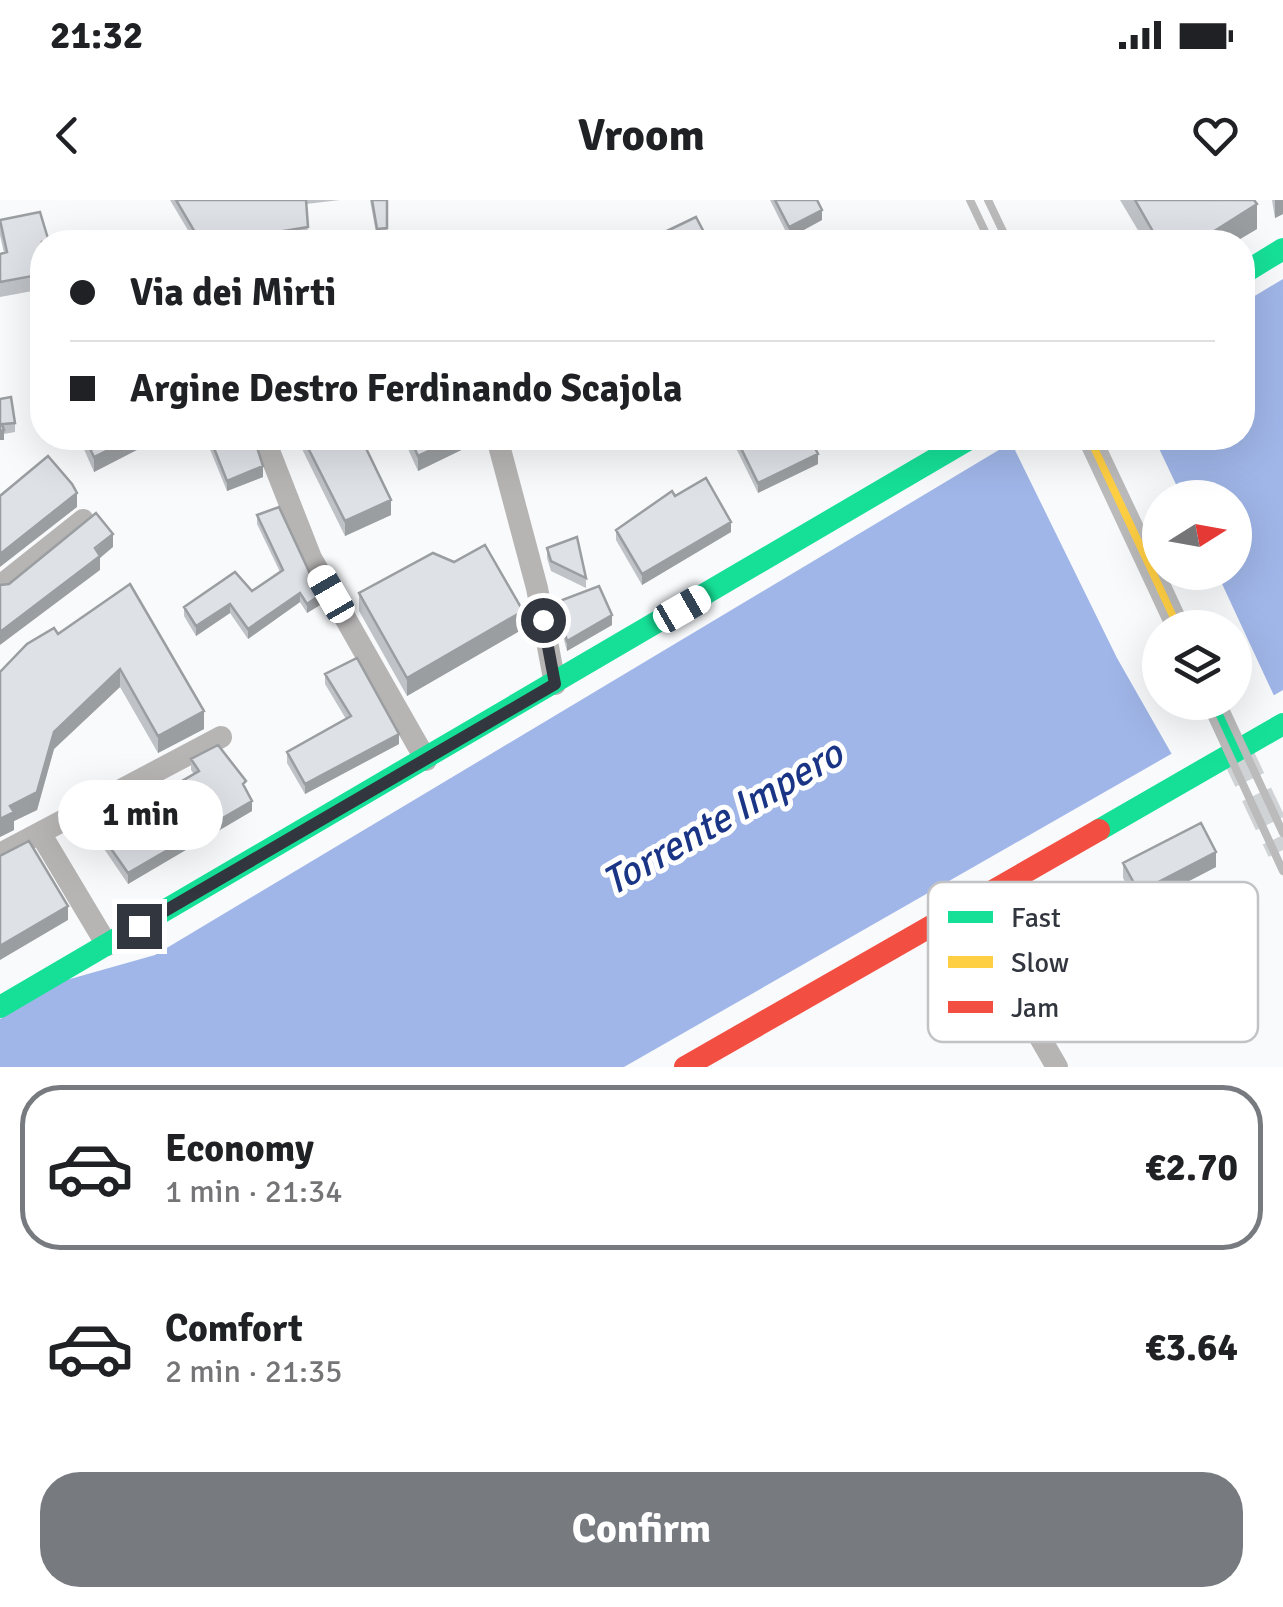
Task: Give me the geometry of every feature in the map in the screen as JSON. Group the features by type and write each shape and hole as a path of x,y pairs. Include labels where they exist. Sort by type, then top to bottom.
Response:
{"main road":[{"path":"1255,266 1283,250"},
{"path":"0,1007 952,450"},
{"path":"1096,450 1170,610"},
{"path":"1221,720 1236,751"},
{"path":"1010,882 1283,724"},
{"path":"685,1067 928,929"}],"street":[{"path":"269,450 311,558 426,760"},
{"path":"500,450 538,588 555,684"},
{"path":"0,586 84,520"},
{"path":"0,854 221,737"},
{"path":"40,832 108,945"},
{"path":"1043,1042 1057,1067"}],"water":[{"name":"Torrente Impero","path":"1283,279 1283,690 1252,708 1252,610 1142,610 1142,720 1231,720 947,882 928,882 928,893 624,1067 0,1067 0,1019 63,981 155,955 999,450 1255,450 1255,296"}],"pier":[{"path":"1015,450 1160,450 1174,480 1142,480 1142,590 1225,590 1234,610 1142,610 1142,702"},
{"path":"1252,648 1276,700 1252,714"},
{"path":"1152,720 1241,720 1174,758"}],"building":[{"path":"176,200 306,200 308,227 194,230"},
{"path":"372,200 387,200 387,228 377,229"},
{"path":"775,200 817,200 822,210 789,227"},
{"path":"1135,200 1254,200 1257,204 1216,230 1152,230"},
{"path":"40,212 45,230 30,230 30,276 0,282 0,254 7,252 0,220"},
{"path":"696,217 703,230 669,230"},
{"path":"11,397 15,423 2,424 4,430 0,431 0,399"},
{"path":"215,450 258,450 263,466 227,481"},
{"path":"309,450 367,450 391,500 345,521"},
{"path":"742,450 816,450 818,454 758,483"},
{"path":"48,456 77,493 0,554 0,496"},
{"path":"706,478 731,522 642,574 616,530 672,491 675,496"},
{"path":"279,507 320,595 307,604 300,593 248,629 230,604 196,626 184,607 235,572 252,591 283,570 257,515"},
{"path":"96,513 113,534 95,548 100,556 0,632 0,585 9,584"},
{"path":"577,537 586,578 551,561 547,548"},
{"path":"485,545 523,611 407,678 359,593 433,553 454,562"},
{"path":"130,584 204,711 158,736 120,669 54,732 37,792 10,806 14,812 0,819 0,672 27,644 54,628 58,634"},
{"path":"599,586 612,615 567,641 557,602"},
{"path":"357,658 399,734 305,784 287,752 351,716 325,674"},
{"path":"218,745 246,781 243,784 252,801 128,873 98,830 199,771 191,759"},
{"path":"1201,823 1216,852 1158,882 1133,882 1123,863"},
{"path":"29,841 68,906 0,946 0,856"}],"tunnel":[{"path":"1236,751 1283,850"}],"railway":[{"path":"970,200 984,230"},
{"path":"988,200 1002,230"},
{"path":"1087,450 1162,610"},
{"path":"1104,450 1142,531"},
{"path":"1169,590 1179,610"},
{"path":"1213,720 1283,871"},
{"path":"1230,720 1283,833"}],"traffic: fast":[{"path":"1255,266 1283,249"},
{"path":"0,1007 951,450"},
{"path":"1221,720 1236,751"},
{"path":"1099,830 1283,724"}],"traffic: slow":[{"path":"1096,450 1170,610"}],"traffic: jam":[{"path":"1008,882 1099,830"},
{"path":"685,1067 928,928"}],"route":[{"path":"139,926 555,684 543,620"}]}
